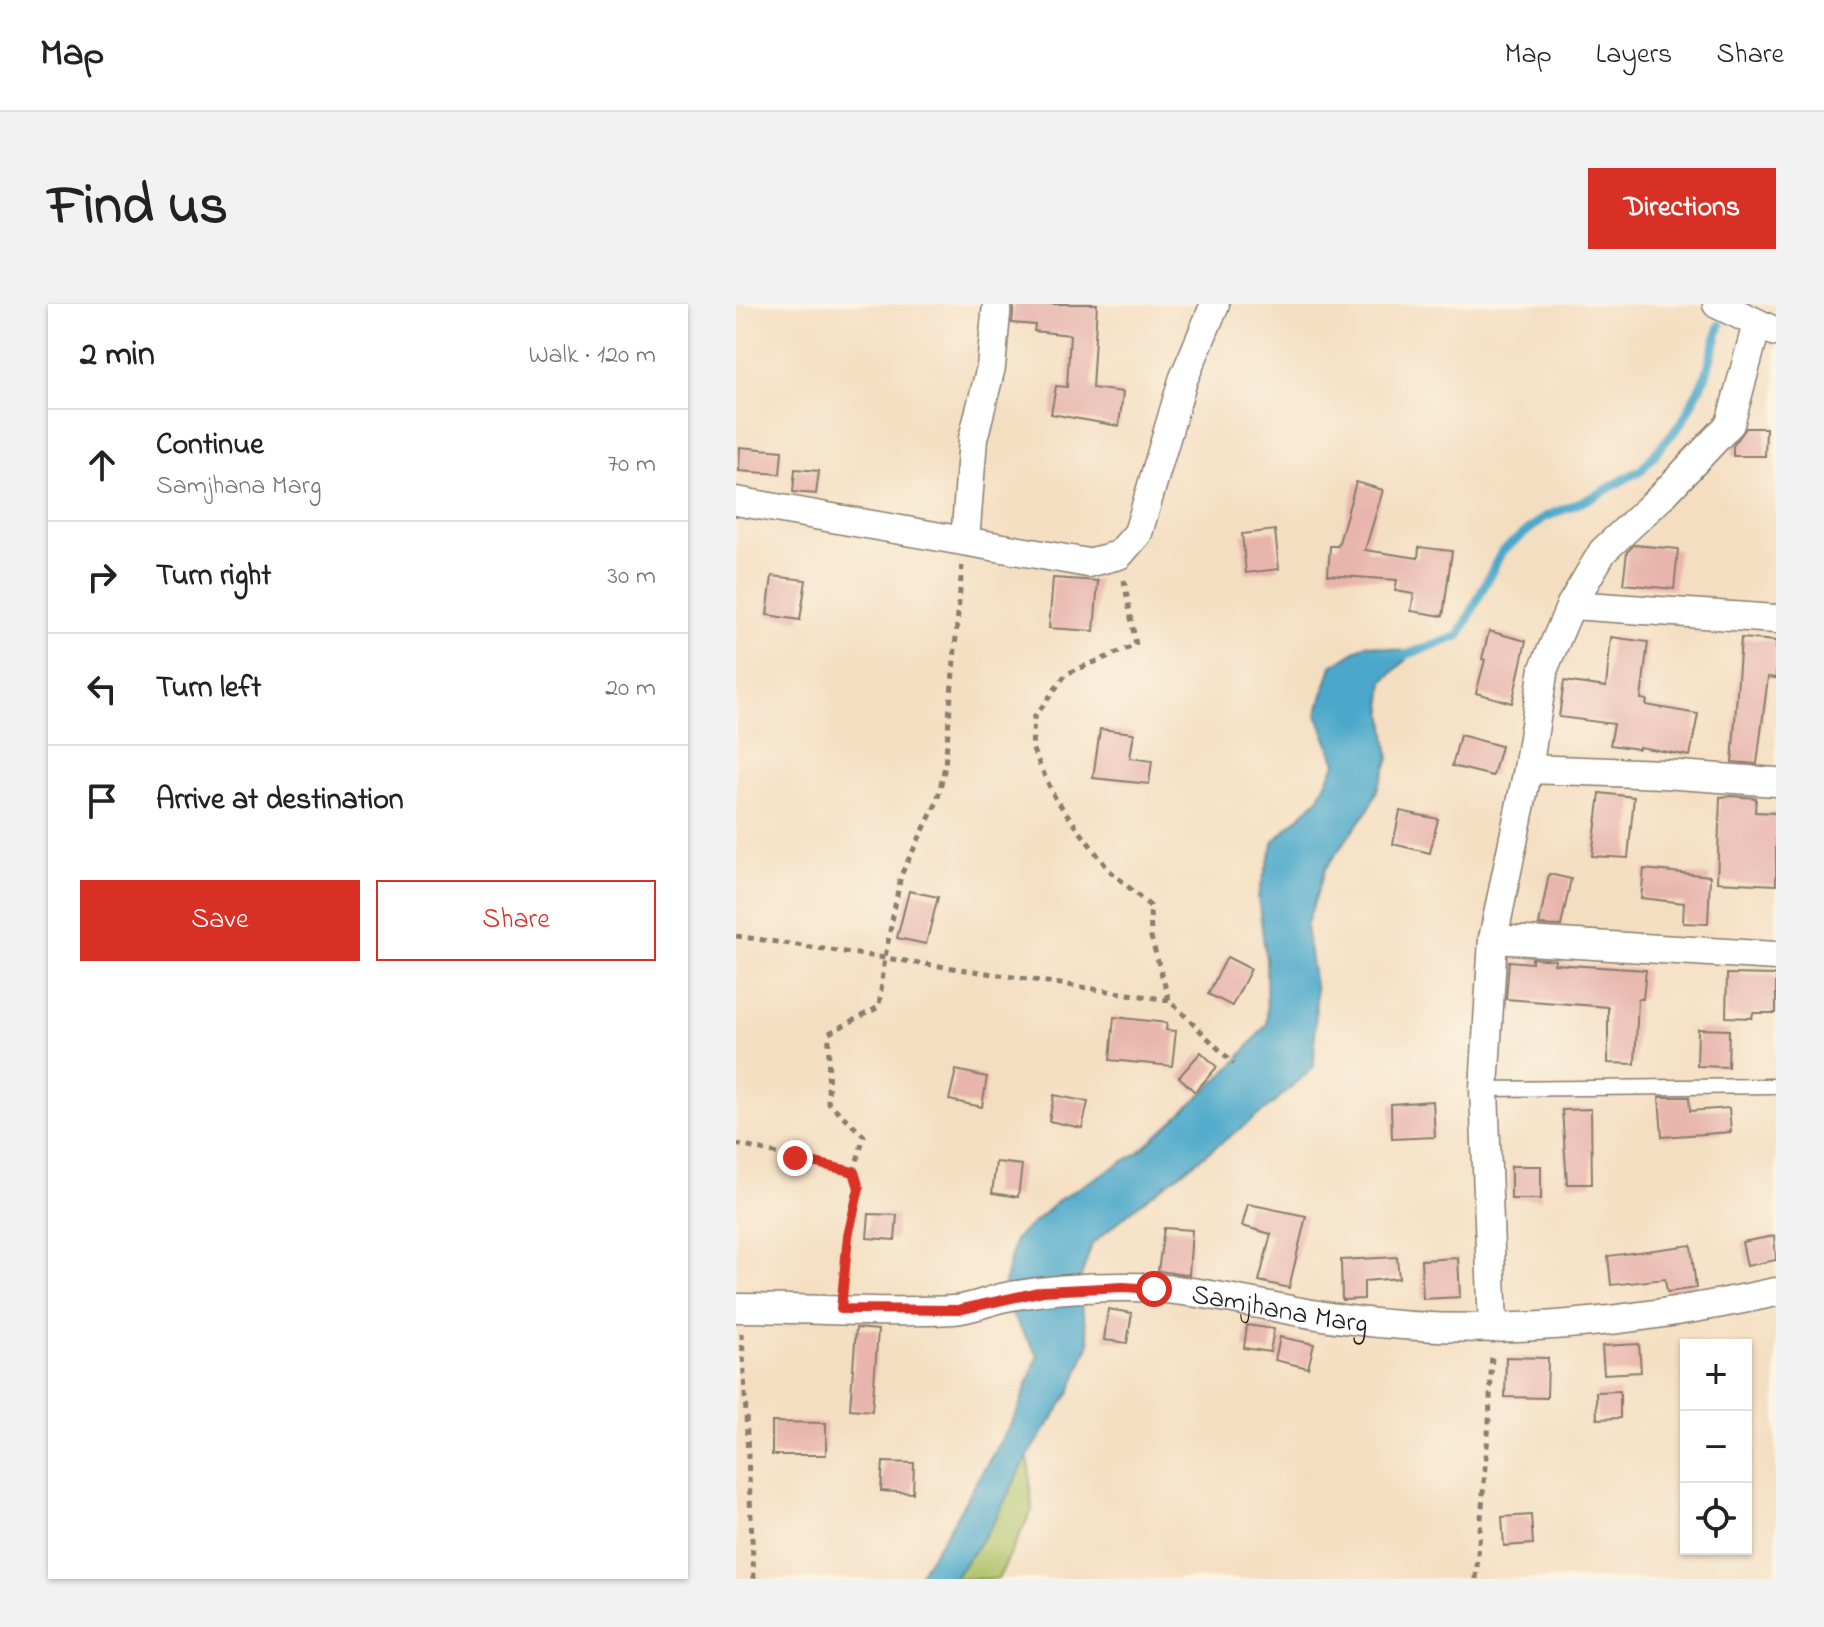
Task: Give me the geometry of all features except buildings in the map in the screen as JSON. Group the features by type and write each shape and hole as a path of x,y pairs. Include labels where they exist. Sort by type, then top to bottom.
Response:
{"street":[{"path":"965,541 973,439 991,367 997,304"},
{"path":"736,501 1088,563 1119,555 1138,533 1183,380 1215,304"},
{"path":"1493,1328 1484,1089 1493,939 1528,769 1544,668 1571,605 1603,551 1661,497 1730,424 1766,328 1717,304"},
{"path":"1571,605 1776,619"},
{"path":"1528,769 1776,782"},
{"path":"1493,939 1776,956"},
{"name":"Samjhana Marg","path":"740,1308 958,1310 1043,1291 1123,1287 1247,1300 1342,1319 1415,1326 1493,1328 1569,1325 1684,1312 1776,1292"}],"lane":[{"path":"1484,1089 1776,1086"}],"path":[{"path":"841,1309 848,1236 859,1188 854,1172 864,1136 828,1102 829,1033 879,1007 901,875 937,802 945,766 965,541"},
{"path":"1119,555 1136,645 1066,674 1034,718 1032,748 1055,798 1108,869 1150,906 1151,937 1169,1000 1234,1064"},
{"path":"736,936 1169,1000"},
{"path":"736,1144 854,1172"},
{"path":"740,1308 754,1579"},
{"path":"1476,1579 1493,1328"}],"green space":[{"path":"1028,1456 1032,1510 998,1579 954,1579 992,1525"}],"water":[{"path":"1366,644 1413,653 1384,681 1382,701 1389,759 1370,807 1325,869 1306,927 1316,992 1314,1067 1269,1107 1138,1205 1092,1244 1077,1289 1090,1343 1070,1392 1028,1456 992,1525 954,1579 916,1579 1017,1413 1038,1355 1001,1298 1015,1239 1060,1199 1139,1152 1234,1064 1267,1024 1266,960 1258,896 1274,841 1318,799 1336,763 1317,714 1332,666"}],"waterway":[{"path":"1403,656 1459,636 1502,551 1545,517 1593,497 1642,469 1682,422 1706,375 1720,325"}],"route":[{"path":"795,1158 854,1172 859,1188 848,1236 841,1309 958,1310 1043,1291 1123,1287 1154,1289"}]}
